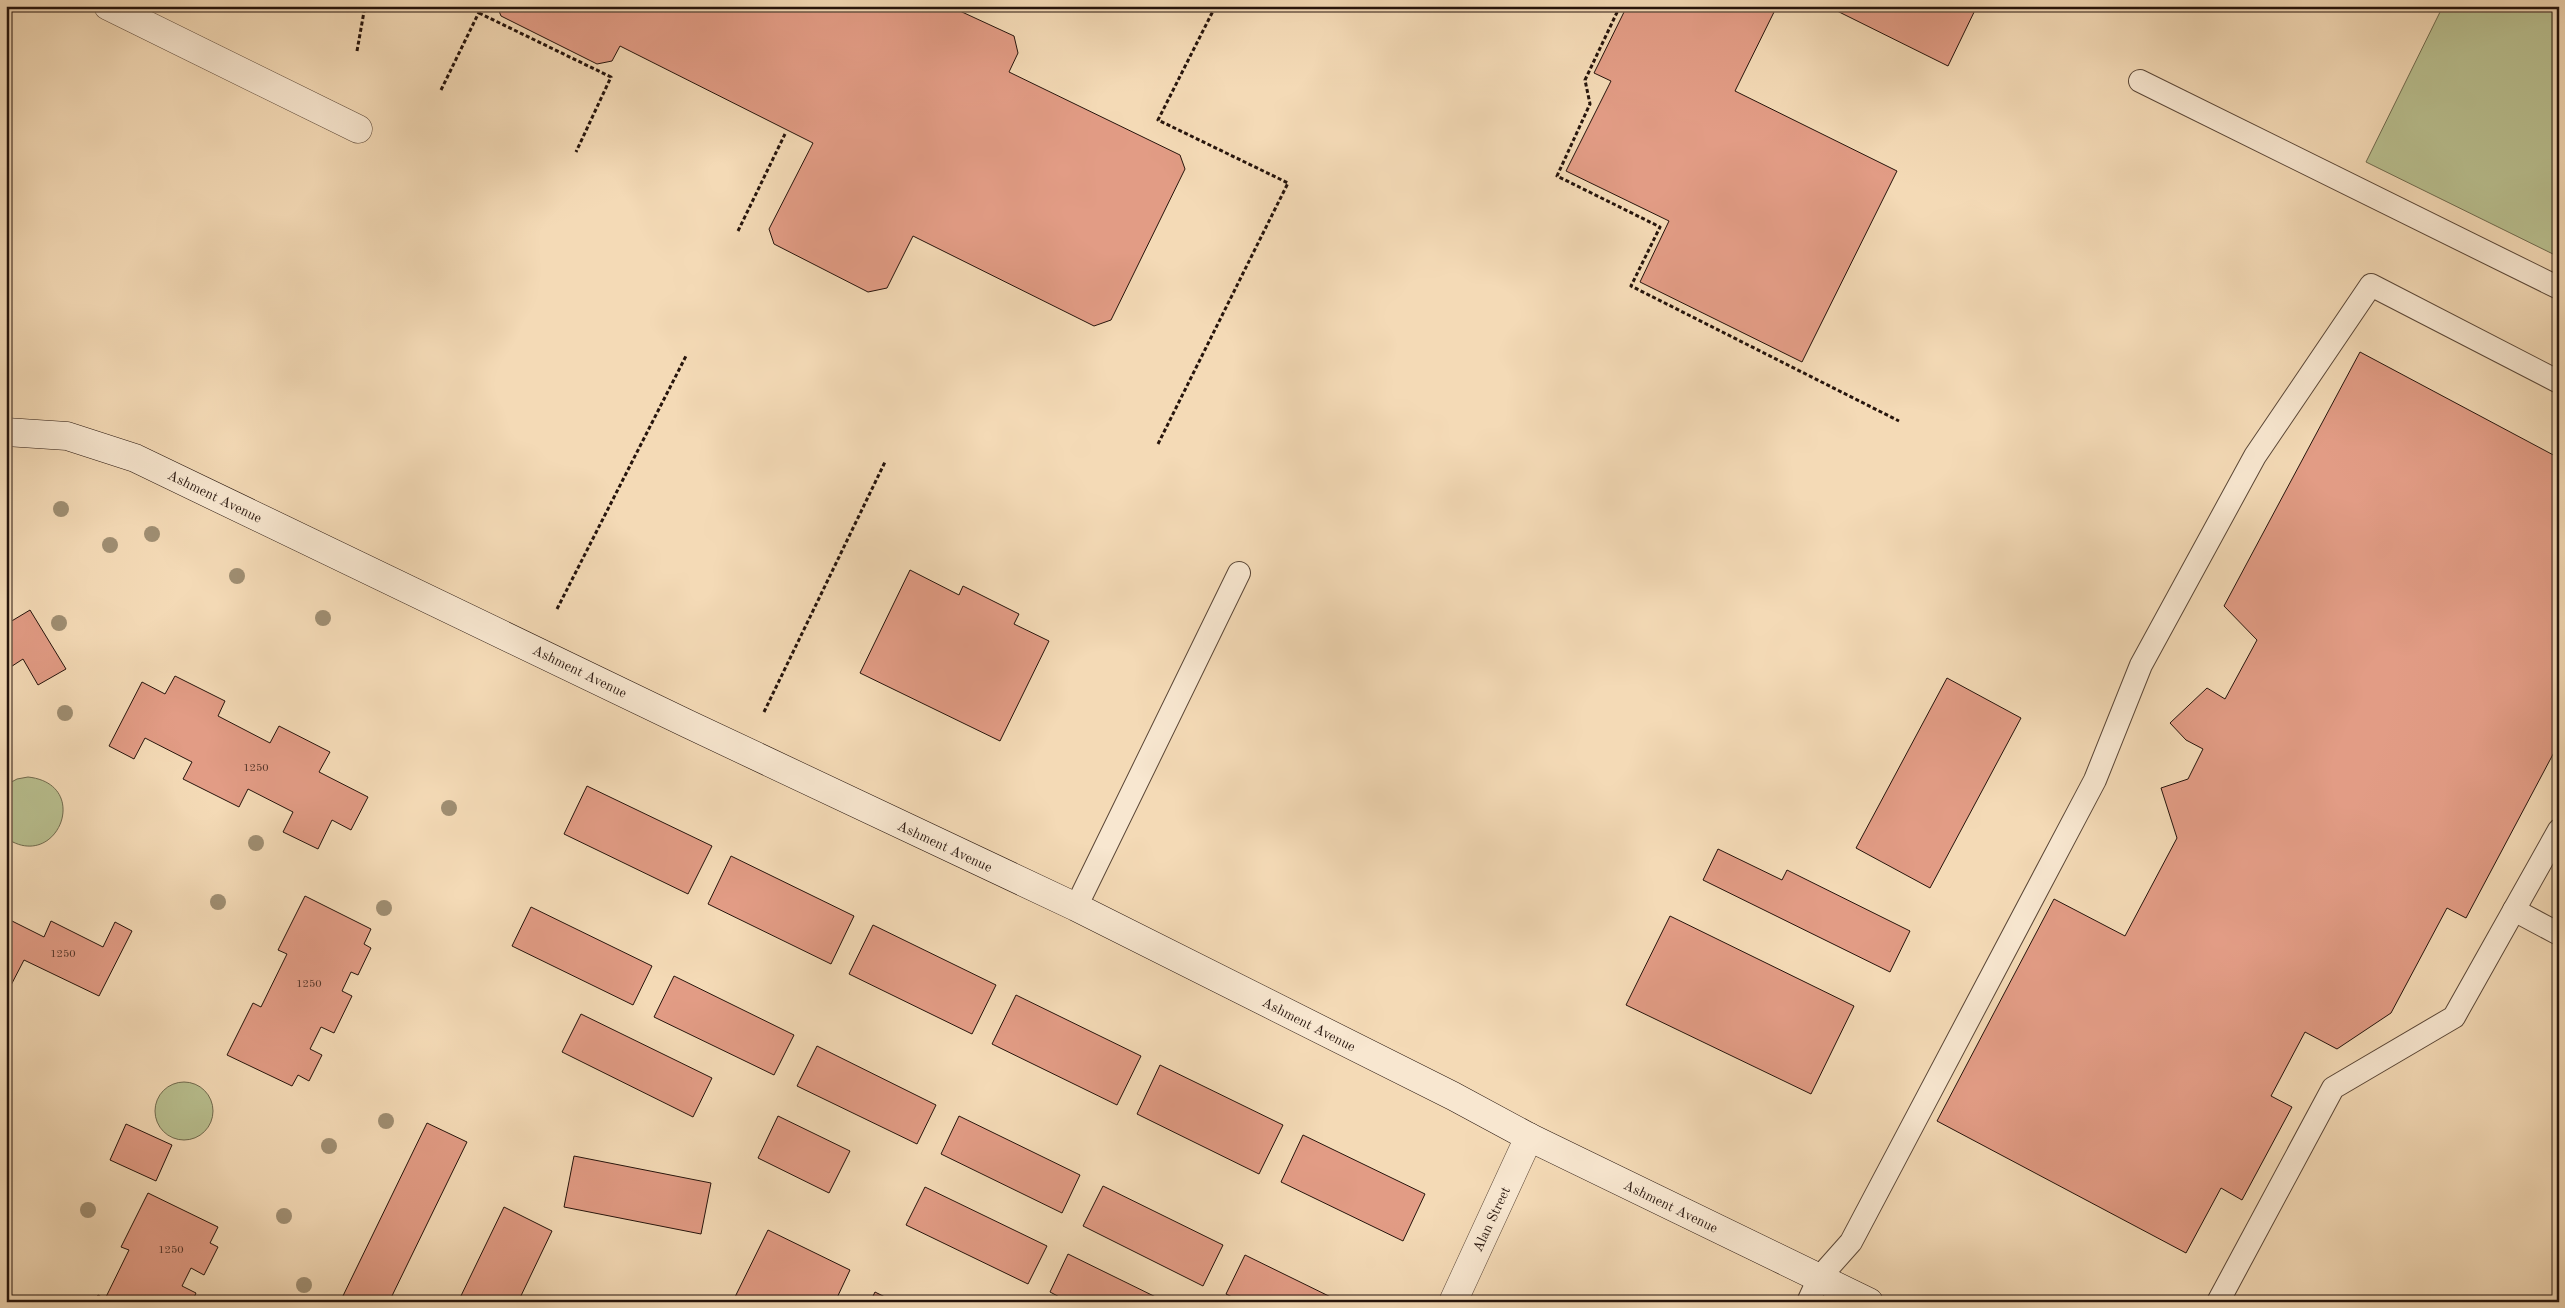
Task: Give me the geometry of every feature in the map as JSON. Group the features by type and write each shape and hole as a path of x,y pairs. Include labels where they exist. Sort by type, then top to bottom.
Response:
{"street":[{"path":"108,6 358,129"},
{"name":"Ashment Avenue","path":"6,432 67,436 136,458 688,724 1076,907 1453,1096 1814,1290 1869,1302"},
{"name":"Alan Street","path":"1453,1302 1530,1137"}],"lane":[{"path":"2140,81 2559,288"},
{"path":"1814,1290 1851,1242 2095,780 2141,665 2250,465 2371,285 2559,382"},
{"path":"1076,907 1239,573"},
{"path":"2218,1302 2333,1088 2454,1017 2559,830"},
{"path":"2514,910 2559,934"}],"path":[{"path":"357,51 365,6"},
{"path":"441,90 482,6"},
{"path":"1158,444 1288,183 1158,120 1214,7 1219,9 1250,6"},
{"path":"1620,6 1585,80 1590,104 1556,176 1660,227 1631,286 1899,421"},
{"path":"479,13 611,78 576,152"},
{"path":"738,231 786,134"},
{"path":"557,609 686,356"},
{"path":"764,712 885,462"}],"green space":[{"path":"2443,6 2559,6 2559,257 2366,162"},
{"path":"28,777 48,783 59,794 63,809 61,823 53,836 40,844 24,846 6,838 6,785 17,779"},
{"path":"184,1082 200,1087 208,1095 213,1111 208,1127 200,1135 184,1140 168,1135 160,1127 155,1111 160,1095 168,1087"}],"building":[{"path":"497,6 949,6 1014,36 1018,53 1009,72 1180,155 1185,169 1111,320 1094,326 913,236 887,288 868,292 774,244 769,229 813,143 620,46 612,61 597,64 501,16"},
{"path":"1627,6 1777,6 1735,91 1897,171 1802,362 1640,282 1669,221 1566,171 1611,81 1594,73"},
{"path":"1827,6 1977,6 1948,66"},
{"path":"2360,352 2559,458 2559,743 2466,918 2447,908 2391,1013 2337,1049 2305,1032 2271,1096 2292,1107 2242,1200 2221,1188 2186,1253 1937,1121 2054,899 2125,936 2177,838 2161,788 2188,779 2203,749 2186,740 2170,723 2207,688 2225,699 2257,640 2224,606"},
{"path":"910,570 959,595 963,586 1019,614 1014,624 1049,641 1000,741 860,673"},
{"path":"30,610 66,669 38,685 23,659 6,670 6,616 10,622"},
{"path":"175,676 225,701 218,716 270,743 279,726 330,752 319,772 368,797 351,830 332,820 318,849 283,832 293,812 248,789 239,807 183,779 192,762 145,738 134,759 109,746 142,682 165,694"},
{"path":"1947,678 2021,718 1930,888 1856,848"},
{"path":"587,786 712,846 688,894 564,834"},
{"path":"1718,849 1782,880 1787,870 1910,931 1890,972 1703,880"},
{"path":"731,856 854,916 831,964 708,904"},
{"path":"305,896 371,929 364,944 371,948 358,975 351,972 342,991 352,996 334,1033 321,1027 310,1049 322,1055 309,1081 298,1075 292,1086 227,1055 253,1003 261,1007 287,954 278,950"},
{"path":"531,907 652,966 633,1005 512,946"},
{"path":"1670,916 1854,1006 1811,1094 1626,1005"},
{"path":"6,918 44,937 51,921 103,947 115,922 132,931 99,996 24,960 9,989 6,987"},
{"path":"873,925 996,985 972,1034 849,974"},
{"path":"674,976 794,1035 774,1075 654,1017"},
{"path":"1016,995 1141,1056 1117,1105 992,1044"},
{"path":"581,1014 712,1078 693,1117 562,1052"},
{"path":"817,1046 936,1105 917,1144 797,1086"},
{"path":"1160,1065 1283,1125 1259,1174 1137,1114"},
{"path":"778,1116 850,1151 829,1193 758,1158"},
{"path":"959,1116 1080,1175 1062,1213 941,1154"},
{"path":"427,1123 467,1142 389,1302 340,1302"},
{"path":"126,1124 172,1145 156,1181 110,1160"},
{"path":"1303,1135 1425,1194 1403,1241 1281,1182"},
{"path":"574,1156 711,1183 701,1234 564,1207"},
{"path":"1103,1186 1223,1245 1203,1286 1083,1226"},
{"path":"925,1187 1047,1246 1028,1284 906,1225"},
{"path":"148,1193 218,1227 210,1243 218,1247 204,1275 191,1268 182,1286 196,1293 192,1302 94,1302 98,1295 105,1299 129,1250 121,1247"},
{"path":"504,1207 552,1231 518,1302 458,1302"},
{"path":"768,1230 850,1270 835,1302 741,1302 734,1299"},
{"path":"1068,1254 1166,1302 1069,1302 1050,1292"},
{"path":"1245,1255 1341,1302 1242,1302 1226,1294"},
{"path":"875,1292 895,1302 870,1302"}]}
